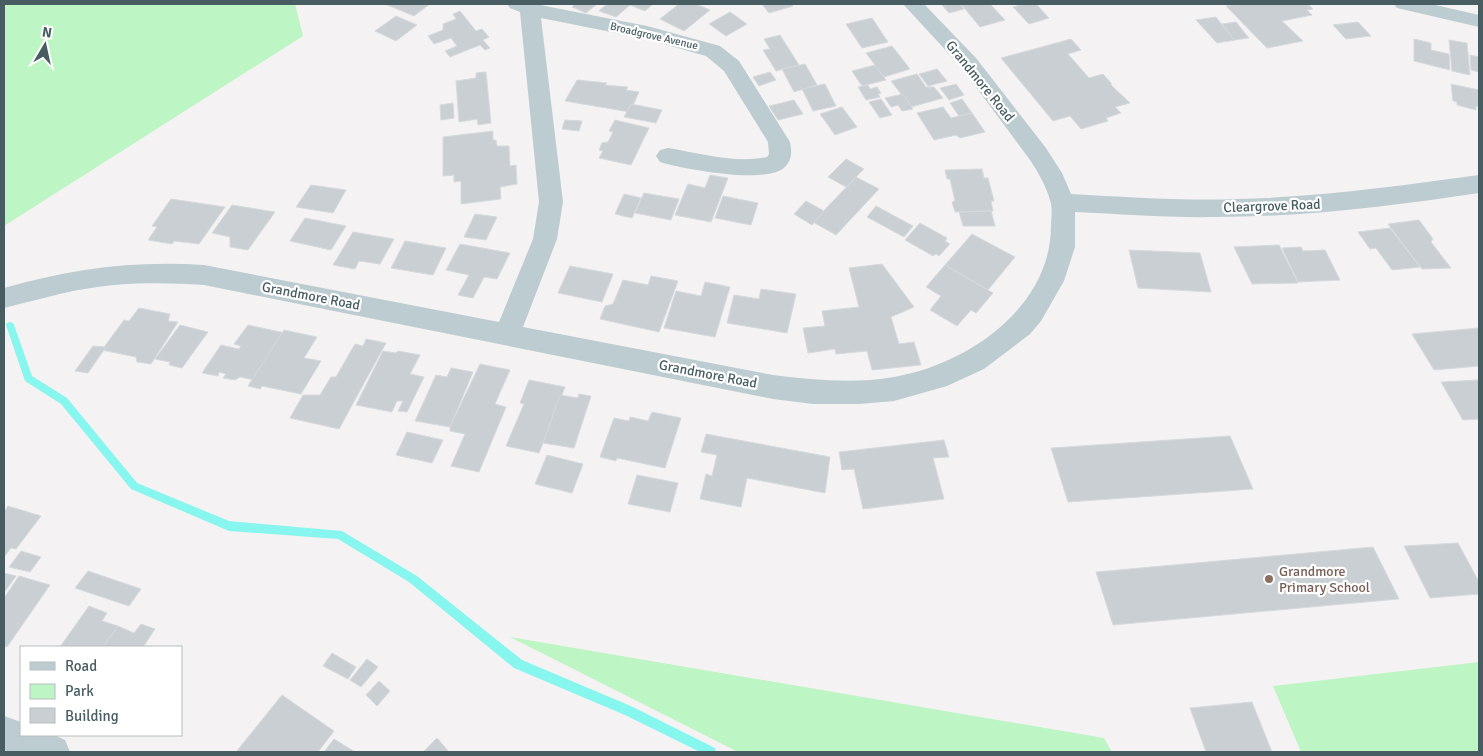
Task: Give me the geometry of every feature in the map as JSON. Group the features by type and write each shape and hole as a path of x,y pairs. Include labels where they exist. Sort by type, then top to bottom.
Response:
{"street":[{"name":"Grandmore Road","path":"4,298 54,283 111,274 164,272 204,275 772,387 813,392 860,392 894,389 937,378 974,361 1021,326 1032,313 1051,281 1063,247 1063,202 1050,173 1038,154 969,63 913,4"},
{"path":"1404,4 1479,22"},
{"name":"Broadgrove Avenue","path":"507,335 545,239 551,202 523,7 647,33 713,51 732,66 779,142 781,150 779,158 774,164 765,167 749,167 668,156"},
{"name":"Cleargrove Road","path":"1063,202 1184,208 1274,207 1332,203 1479,184"},
{"path":"4,733 53,752"}],"green space":[{"path":"4,4 295,4 303,36 4,226"},
{"path":"510,637 1104,738 1112,752 738,752"},
{"path":"1479,662 1479,752 1301,752 1273,686"}],"building":[{"path":"385,4 430,4 414,16"},
{"path":"575,4 597,4 586,13 572,7"},
{"path":"607,4 653,4 645,11 630,5 616,17 599,11"},
{"path":"679,4 696,4 710,10 684,31 660,19"},
{"path":"762,4 791,4 793,6 769,13"},
{"path":"941,4 960,4 964,9 949,13"},
{"path":"961,4 990,4 1005,20 980,27"},
{"path":"1024,4 1036,4 1049,18 1029,24 1013,7"},
{"path":"1237,4 1308,4 1313,9 1307,10 1312,15 1282,21 1303,41 1267,48 1226,6"},
{"path":"460,11 476,31 482,29 489,37 483,40 490,48 485,50 480,45 450,57 445,51 457,46 451,38 434,44 428,36 443,30 443,24 456,19 453,14"},
{"path":"730,12 747,24 726,36 709,24"},
{"path":"396,16 417,25 396,41 375,31"},
{"path":"1216,17 1235,40 1217,43 1196,20"},
{"path":"872,18 888,42 862,48 846,24"},
{"path":"1236,22 1249,38 1234,40 1222,24"},
{"path":"1358,22 1371,36 1346,39 1333,25"},
{"path":"780,35 799,65 776,71 763,50 770,49 764,39"},
{"path":"1071,39 1081,50 1068,54 1089,78 1103,74 1112,84 1110,84 1130,103 1115,107 1121,113 1106,118 1108,121 1081,129 1070,116 1053,121 1001,58"},
{"path":"1414,39 1431,43 1431,50 1449,54 1450,70 1414,61"},
{"path":"1449,40 1467,43 1470,75 1452,71"},
{"path":"892,46 910,69 884,77 866,53"},
{"path":"1470,55 1479,57 1479,72 1471,70"},
{"path":"805,64 817,85 794,92 782,69"},
{"path":"875,65 886,80 862,86 852,71"},
{"path":"937,69 947,81 928,86 919,74"},
{"path":"486,72 491,123 478,125 477,119 459,122 456,81 476,78 476,73"},
{"path":"770,72 776,80 759,86 753,77"},
{"path":"917,74 926,87 934,87 943,98 911,107 891,81"},
{"path":"577,80 628,87 626,90 639,92 630,112 565,101"},
{"path":"825,84 836,106 813,111 802,89"},
{"path":"956,84 964,95 949,100 940,88"},
{"path":"1451,84 1479,90 1479,107 1476,106 1476,110 1457,105 1457,102 1453,101"},
{"path":"868,85 870,89 877,87 881,93 878,94 880,97 866,100 858,87"},
{"path":"903,94 913,109 902,111 898,105 891,107 885,98"},
{"path":"881,99 892,115 880,118 869,102"},
{"path":"962,99 972,113 959,116 950,103"},
{"path":"794,100 803,114 778,120 769,106"},
{"path":"453,103 454,118 441,120 440,105"},
{"path":"631,104 662,110 656,123 624,117"},
{"path":"842,107 857,127 835,135 820,114"},
{"path":"943,107 951,118 972,113 985,132 960,138 956,135 934,140 917,113"},
{"path":"565,120 582,121 579,131 562,129"},
{"path":"615,120 649,128 631,165 599,158 603,151 599,150 602,143 608,142 613,132 609,131"},
{"path":"493,131 493,140 496,140 497,146 509,146 510,166 516,165 517,184 500,187 501,199 461,204 461,181 454,182 454,175 443,176 443,137"},
{"path":"846,159 864,169 846,187 828,177"},
{"path":"982,169 984,178 988,178 994,201 991,201 993,211 955,212 952,202 955,201 950,179 947,179 945,170"},
{"path":"710,175 728,178 711,222 675,215 688,184 705,188"},
{"path":"856,177 879,189 836,235 813,222"},
{"path":"311,185 346,190 333,213 296,207"},
{"path":"644,193 679,199 671,220 635,213"},
{"path":"624,194 641,198 632,218 615,214"},
{"path":"723,196 758,203 751,225 715,218"},
{"path":"171,199 225,207 199,244 174,241 172,244 148,240 157,227 152,226"},
{"path":"806,201 824,211 812,225 794,214"},
{"path":"232,205 275,212 248,250 230,247 230,237 212,233"},
{"path":"876,206 913,226 904,237 867,217"},
{"path":"991,211 995,226 963,226 959,212"},
{"path":"475,214 497,217 486,240 464,237"},
{"path":"305,218 346,226 331,250 290,241"},
{"path":"1419,220 1433,239 1431,242 1451,268 1422,269 1388,224"},
{"path":"920,223 947,238 945,241 950,244 939,256 936,254 933,256 905,240"},
{"path":"1390,228 1420,267 1392,270 1376,248 1370,249 1358,232"},
{"path":"353,232 394,239 380,264 359,261 355,269 333,265"},
{"path":"972,234 1015,257 988,290 945,265"},
{"path":"405,241 446,248 433,275 391,268"},
{"path":"460,244 510,253 497,279 484,277 473,298 458,295 469,275 446,270"},
{"path":"1279,245 1298,283 1252,284 1234,247"},
{"path":"1301,247 1303,251 1325,250 1340,280 1298,282 1282,248"},
{"path":"1129,250 1200,253 1211,292 1138,288"},
{"path":"882,264 914,307 891,317 899,344 914,342 921,365 872,370 867,351 836,354 835,349 808,353 803,328 825,326 822,311 859,307 849,268"},
{"path":"945,265 993,293 976,313 971,310 957,326 930,310 941,296 926,287"},
{"path":"570,266 613,274 602,302 558,293"},
{"path":"651,276 678,281 659,332 600,319 605,306 613,304 623,280 648,285"},
{"path":"705,282 730,287 715,337 664,328 676,291 701,296"},
{"path":"761,289 796,294 787,333 727,323 734,295 759,299"},
{"path":"139,308 170,314 168,321 178,322 151,364 137,362 136,357 102,350 124,320 129,321"},
{"path":"180,325 208,332 182,368 169,365 170,362 155,359"},
{"path":"248,325 285,333 254,380 240,377 235,380 223,378 226,374 219,372 218,376 202,373 221,345 239,349 241,346 234,344"},
{"path":"1479,328 1479,366 1434,370 1412,334"},
{"path":"284,330 317,337 304,358 321,361 301,394 262,386 260,389 248,386"},
{"path":"366,339 386,343 339,429 290,418 303,395 320,395 331,377 336,377 355,344 363,346"},
{"path":"93,346 106,347 88,373 75,371"},
{"path":"383,351 396,353 398,351 420,355 410,374 424,377 407,412 398,411 403,401 397,401 392,412 356,405"},
{"path":"480,364 510,370 495,404 506,407 479,472 451,466 465,434 450,431 450,427"},
{"path":"451,368 473,372 450,427 415,421 436,375 447,377"},
{"path":"529,380 565,387 539,453 506,446 524,404 520,403"},
{"path":"1479,380 1479,419 1463,420 1441,382"},
{"path":"579,394 591,396 574,448 543,443 560,395 578,398"},
{"path":"652,412 681,418 665,468 617,458 616,461 600,457 614,418 629,421 630,417 648,421"},
{"path":"407,432 443,440 432,463 396,455"},
{"path":"706,434 830,457 825,493 747,478 741,507 700,499 706,474 712,476 717,455 701,452"},
{"path":"1230,436 1253,489 1068,502 1051,448"},
{"path":"944,440 949,457 933,458 944,499 863,509 854,469 842,470 839,452"},
{"path":"547,455 583,464 572,493 535,484"},
{"path":"637,475 678,483 670,512 628,504"},
{"path":"8,506 41,516 16,549 11,548 4,557 4,512"},
{"path":"1458,543 1479,582 1479,594 1430,598 1404,546"},
{"path":"1373,547 1399,599 1113,625 1096,572"},
{"path":"21,551 41,557 30,572 9,567"},
{"path":"88,571 141,589 129,606 75,588"},
{"path":"4,573 16,576 4,593"},
{"path":"19,576 50,585 7,647 4,646 4,598"},
{"path":"89,606 107,613 102,621 118,626 104,646 61,646"},
{"path":"141,624 155,629 144,646 104,646 118,626 134,633"},
{"path":"332,653 356,667 348,679 323,666"},
{"path":"367,659 378,667 361,687 350,680"},
{"path":"379,681 390,691 377,706 366,695"},
{"path":"282,695 334,731 318,752 236,752"},
{"path":"1252,702 1272,752 1206,752 1190,708"},
{"path":"437,738 449,752 423,752"},
{"path":"334,739 355,752 324,752"}],"waterway":[{"path":"10,325 28,378 64,401 134,486 229,526 339,534 413,579 518,664 629,711 711,752"}],"place":[{"name":"Grandmore Primary School","path":"1269,579"}]}
